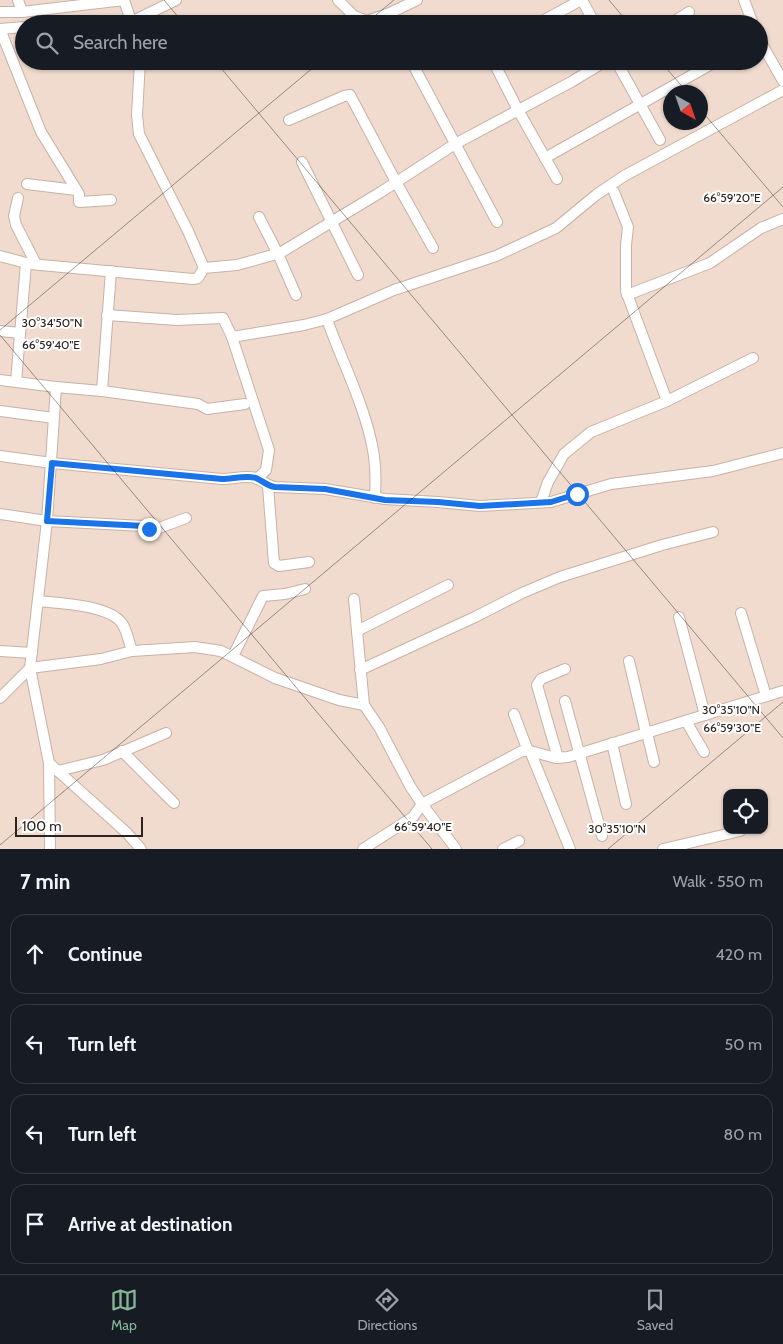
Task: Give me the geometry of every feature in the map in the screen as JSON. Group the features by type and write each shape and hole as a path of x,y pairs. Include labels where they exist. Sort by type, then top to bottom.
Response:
{"street":[{"path":"18,0 22,12"},
{"path":"0,12 22,12 57,4 124,0 129,15"},
{"path":"147,15 176,0"},
{"path":"338,0 353,15"},
{"path":"384,15 417,0"},
{"path":"554,15 582,0 590,15"},
{"path":"744,0 750,15"},
{"path":"684,15 689,12"},
{"path":"15,28 0,29 15,67"},
{"path":"768,55 783,82"},
{"path":"16,70 41,132 79,194 79,202 111,200"},
{"path":"139,70 136,115 139,134 188,231 204,268"},
{"path":"416,70 497,222"},
{"path":"498,70 557,178"},
{"path":"204,268 237,265 278,254 455,144 590,70"},
{"path":"621,70 660,140"},
{"path":"545,158 701,70"},
{"path":"232,337 304,326 327,319 387,293 496,256 530,241 556,228 596,195 624,176 783,90"},
{"path":"289,120 350,95 433,248"},
{"path":"302,162 358,275"},
{"path":"27,184 76,190"},
{"path":"614,192 628,227 626,245 627,294 667,401"},
{"path":"16,382 20,334 31,263 14,216 18,198"},
{"path":"259,217 296,295"},
{"path":"627,294 710,263 761,228 783,219"},
{"path":"0,256 31,263 193,279 198,278 204,268"},
{"path":"102,391 111,271"},
{"path":"107,316 177,320 223,318 232,337 269,450 266,470 257,478"},
{"path":"329,325 361,408 372,444 375,462 375,498"},
{"path":"0,331 20,334"},
{"path":"541,502 548,482 564,454 583,438 603,426 667,401 754,358"},
{"path":"0,380 198,404 207,409 245,404"},
{"path":"50,849 49,763 30,668 47,521 56,387"},
{"path":"0,411 54,418"},
{"path":"0,456 52,463 222,479 257,478 268,486 325,489 375,498 480,506 556,501 611,484 713,471 783,453"},
{"path":"268,486 274,563 279,566 309,562"},
{"path":"0,514 47,521 144,526 151,531 186,518"},
{"path":"360,670 522,593 560,577 713,532"},
{"path":"357,632 448,585"},
{"path":"233,656 263,596 285,594 305,589"},
{"path":"354,599 364,705 379,727 410,786 456,849"},
{"path":"38,601 93,608 107,612 123,623 132,650"},
{"path":"741,613 766,696"},
{"path":"679,617 705,715"},
{"path":"0,698 30,668 101,659 132,650 195,647 221,651 275,678 339,700 364,705"},
{"path":"0,651 32,653"},
{"path":"629,661 654,762"},
{"path":"558,758 537,685 541,679 565,669"},
{"path":"363,849 413,817 422,804 522,751 558,758 580,754 783,691"},
{"path":"565,701 602,836"},
{"path":"514,714 570,849"},
{"path":"686,721 704,752"},
{"path":"58,771 103,760 166,733"},
{"path":"612,743 626,804"},
{"path":"122,751 174,803"},
{"path":"49,763 127,833 141,849"},
{"path":"663,849 727,834"},
{"path":"503,849 518,841"}],"route":[{"path":"149,529 144,526 47,521 52,463 222,479 257,478 268,486 275,487 325,489 385,500 480,506 551,502 577,494"}]}
